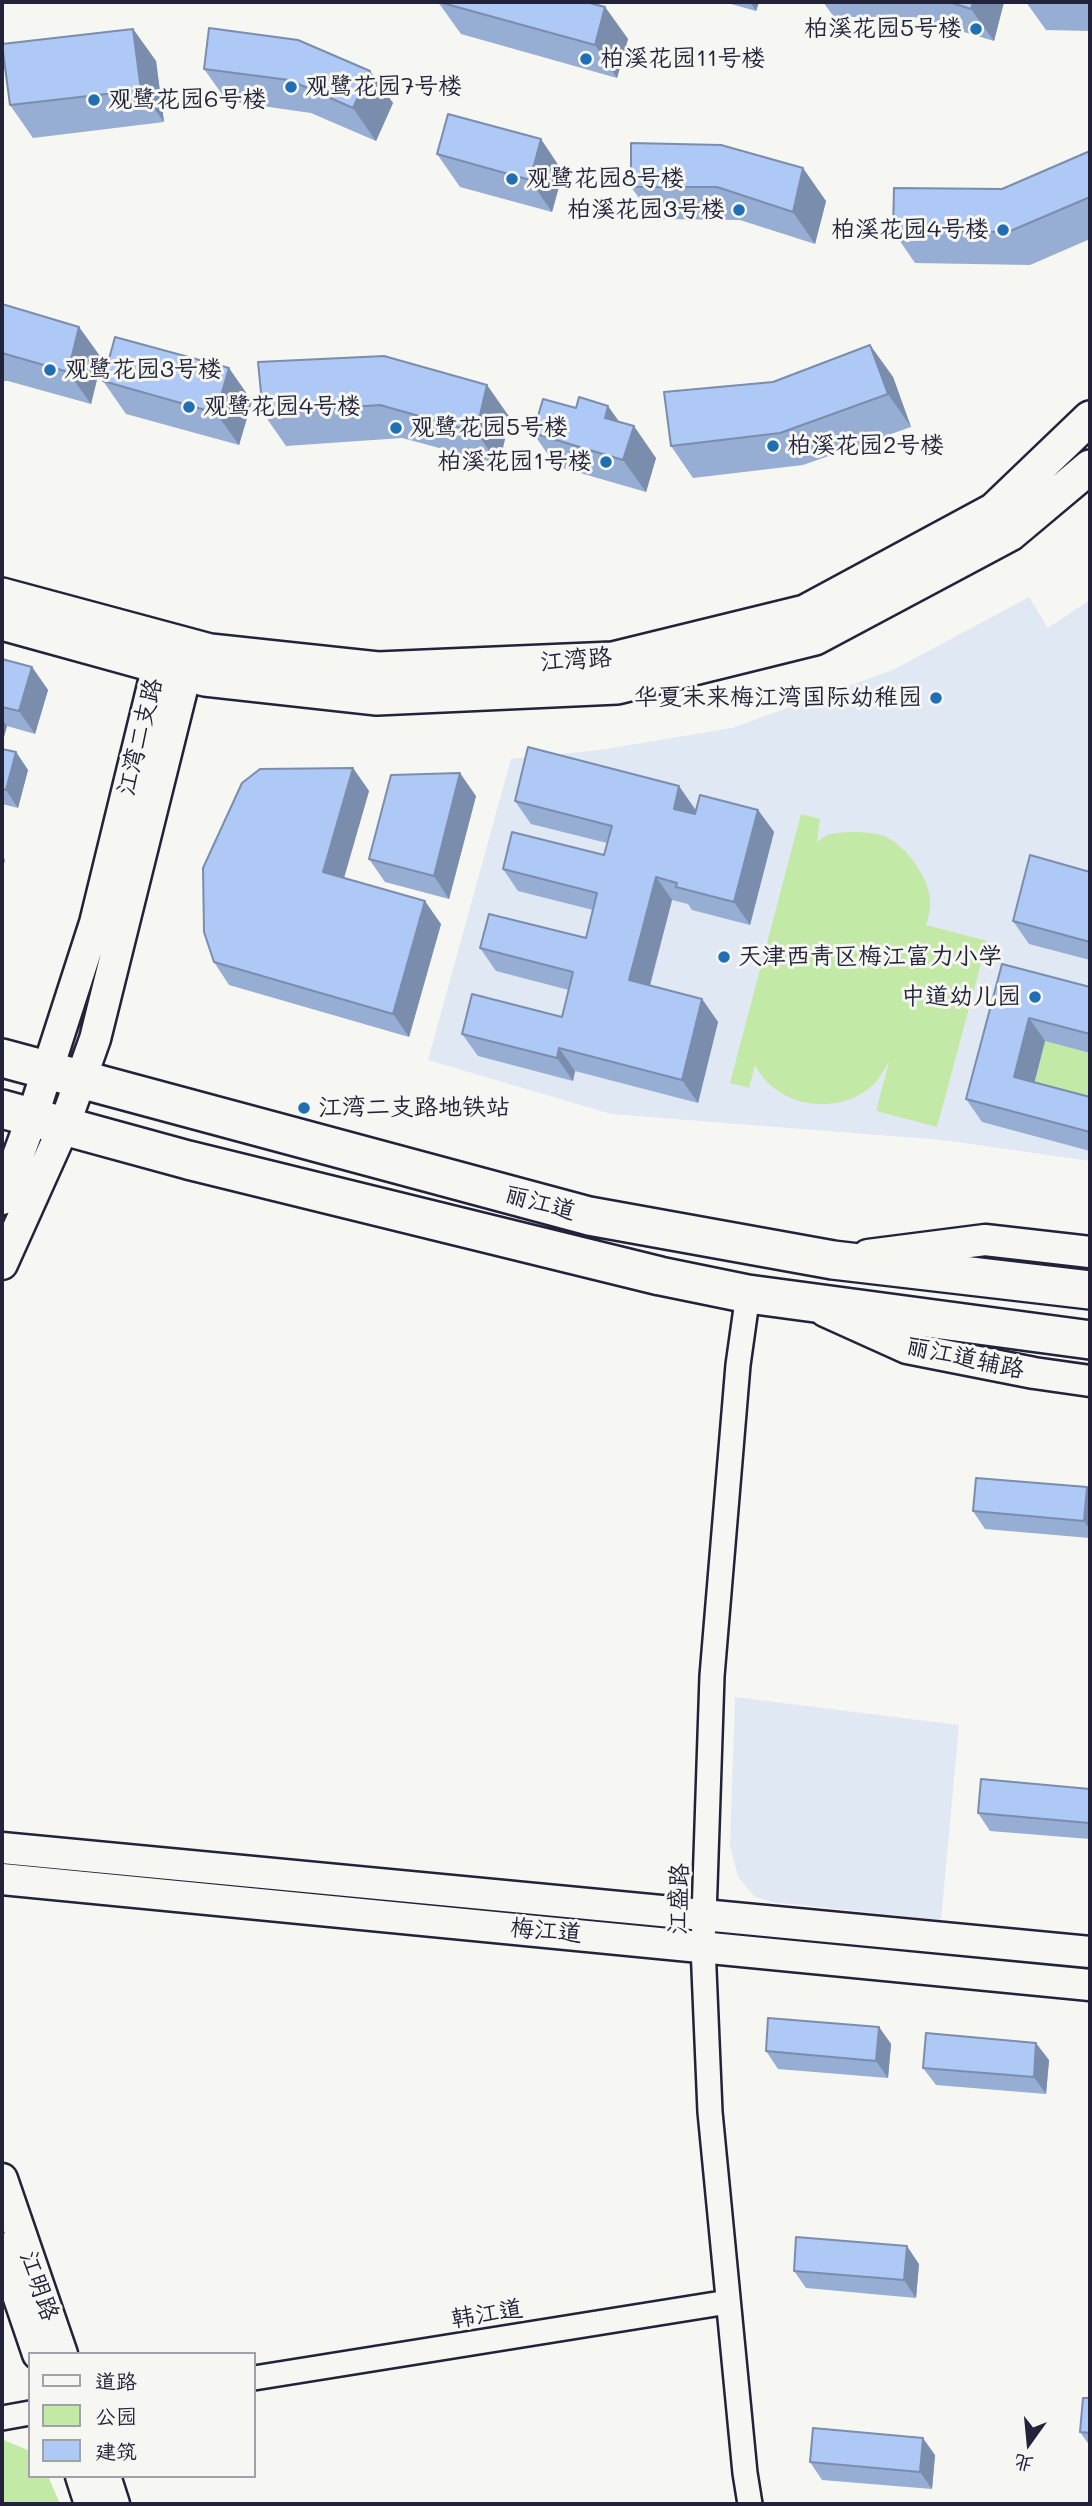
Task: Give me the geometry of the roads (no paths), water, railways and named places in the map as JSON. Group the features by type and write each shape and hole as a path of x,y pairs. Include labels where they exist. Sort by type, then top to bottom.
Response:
{"main road":[{"name":"江湾路","path":"2,622 175,660 210,651 378,669 613,659 805,612 994,510 1090,418"},
{"name":"江湾路","path":"2,595 175,660 205,678 377,698 617,687 815,638 1010,534 1090,467"},
{"name":"丽江道","path":"2,1058 589,1216 833,1260 1090,1290"},
{"name":"丽江道","path":"33,1118 188,1160 579,1258 748,1294 1090,1340"}],"street":[{"name":"江湾二支路","path":"33,1118 95,1038 109,985 175,660"},
{"path":"2,1199 33,1118"},
{"path":"2,1264 33,1118"},
{"path":"833,1260 985,1240 1090,1252"},
{"name":"江盛路","path":"748,1294 738,1365 712,1676 703,1946 710,2112 744,2473 750,2504"},
{"name":"丽江道辅路","path":"805,1303 907,1348 1090,1381"},
{"name":"梅江道","path":"2,1848 1090,1952"},
{"name":"梅江道","path":"2,1878 1090,1985"},
{"name":"江明路","path":"2,2179 61,2352"},
{"name":"江明路","path":"2,2248 37,2352"},
{"name":"韩江道","path":"256,2378 728,2302"},
{"path":"2,2418 28,2413"},
{"path":"81,2478 90,2504"},
{"path":"106,2478 114,2504"}],"place":[{"name":"柏溪花园5号楼","path":"976,29"},
{"name":"柏溪花园11号楼","path":"586,59"},
{"name":"观鹭花园7号楼","path":"291,87"},
{"name":"观鹭花园6号楼","path":"94,100"},
{"name":"观鹭花园8号楼","path":"512,179"},
{"name":"柏溪花园3号楼","path":"739,210"},
{"name":"柏溪花园4号楼","path":"1003,230"},
{"name":"观鹭花园3号楼","path":"50,370"},
{"name":"观鹭花园4号楼","path":"189,407"},
{"name":"观鹭花园5号楼","path":"396,428"},
{"name":"柏溪花园2号楼","path":"773,446"},
{"name":"柏溪花园1号楼","path":"606,462"},
{"name":"华夏未来梅江湾国际幼稚园","path":"936,698"},
{"name":"天津西青区梅江富力小学","path":"724,957"},
{"name":"中道幼儿园","path":"1035,997"},
{"name":"江湾二支路地铁站","path":"304,1108"}]}
